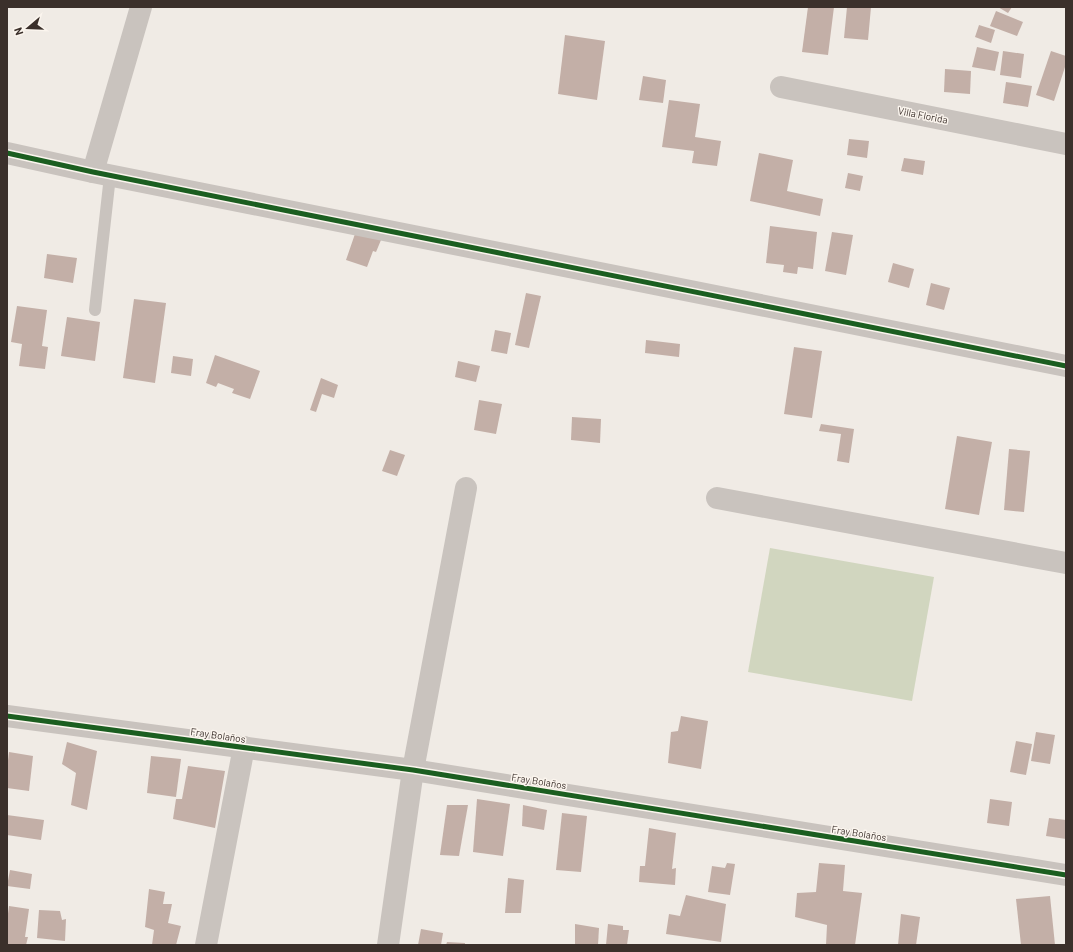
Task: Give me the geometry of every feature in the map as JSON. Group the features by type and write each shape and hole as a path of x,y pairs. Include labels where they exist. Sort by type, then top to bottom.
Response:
{"street":[{"path":"101,174 141,7"},
{"name":"Villa Florida","path":"781,87 1066,144"},
{"path":"7,153 101,174 1066,366"},
{"path":"388,945 413,770 466,488"},
{"path":"717,498 1066,563"},
{"name":"Fray Bolaños","path":"7,716 413,770 1066,875"},
{"path":"206,945 244,747"}],"lane":[{"path":"95,310 101,174"}],"green space":[{"path":"770,548 934,577 912,701 748,672"}],"building":[{"path":"808,7 834,7 828,55 802,52"},
{"path":"847,7 871,7 868,40 844,38"},
{"path":"998,7 1012,7 1008,13"},
{"path":"996,11 1023,22 1017,36 990,26"},
{"path":"979,25 995,30 991,43 975,37"},
{"path":"565,35 605,41 597,100 558,94"},
{"path":"977,47 999,52 995,71 972,67"},
{"path":"1003,51 1024,54 1021,78 1000,75"},
{"path":"1051,51 1066,56 1066,64 1054,101 1036,95"},
{"path":"945,69 971,71 970,94 944,92"},
{"path":"643,76 666,80 663,103 639,100"},
{"path":"1006,82 1032,86 1028,107 1003,103"},
{"path":"669,100 700,104 695,137 721,141 717,166 692,163 694,151 662,147"},
{"path":"849,139 869,141 867,158 847,155"},
{"path":"759,153 793,160 787,191 823,199 820,216 750,201"},
{"path":"904,158 925,161 923,175 901,171"},
{"path":"848,173 863,176 860,191 845,188"},
{"path":"770,226 817,232 813,269 798,267 797,274 783,272 784,265 766,263"},
{"path":"356,231 381,240 376,252 373,251 367,267 346,260"},
{"path":"832,232 853,235 846,275 825,271"},
{"path":"47,254 77,258 73,283 44,278"},
{"path":"893,263 914,269 909,288 888,282"},
{"path":"931,283 950,288 944,310 926,305"},
{"path":"526,293 541,296 529,348 515,345"},
{"path":"134,299 166,303 155,383 123,378"},
{"path":"17,306 47,310 42,346 48,347 45,369 19,366 22,344 11,342"},
{"path":"67,317 100,322 95,361 61,356"},
{"path":"495,330 511,333 507,354 491,351"},
{"path":"646,340 680,344 679,357 645,353"},
{"path":"794,347 822,351 812,418 784,414"},
{"path":"215,355 260,371 250,399 232,393 234,389 218,383 216,387 206,383"},
{"path":"173,356 193,359 191,376 171,373"},
{"path":"458,361 480,366 476,382 455,377"},
{"path":"321,378 338,385 334,398 322,394 316,412 310,410"},
{"path":"479,400 502,404 496,434 474,430"},
{"path":"572,417 601,419 600,443 571,440"},
{"path":"821,424 854,429 849,463 837,461 841,434 819,431"},
{"path":"957,436 992,442 979,515 945,509"},
{"path":"1009,449 1030,451 1024,512 1004,510"},
{"path":"390,450 405,455 397,476 382,471"},
{"path":"681,716 708,721 701,769 668,763 671,732 678,731"},
{"path":"1036,732 1055,735 1050,764 1031,761"},
{"path":"1016,741 1032,744 1026,775 1010,772"},
{"path":"67,742 97,751 87,810 71,805 76,773 62,764"},
{"path":"9,752 33,756 29,791 7,788"},
{"path":"151,756 181,759 176,797 147,793"},
{"path":"188,766 225,771 215,828 173,819 176,799 182,799"},
{"path":"477,799 510,804 503,856 473,852"},
{"path":"990,799 1012,802 1009,826 987,823"},
{"path":"447,805 468,805 459,856 440,855"},
{"path":"523,805 547,810 544,830 522,826"},
{"path":"562,813 587,816 581,872 556,870"},
{"path":"7,815 44,820 41,840 7,835"},
{"path":"1049,818 1066,820 1066,839 1046,836"},
{"path":"649,828 676,833 672,869 676,868 675,885 639,882 640,866 645,866"},
{"path":"727,863 735,864 730,895 708,892 712,866 725,868"},
{"path":"819,863 845,865 843,891 862,893 855,945 826,945 827,925 795,917 797,893 816,892"},
{"path":"10,870 32,874 30,889 7,886"},
{"path":"508,878 524,880 521,913 505,913"},
{"path":"149,889 165,892 163,904 172,904 168,923 181,926 176,945 152,945 154,930 145,927"},
{"path":"686,895 726,904 721,942 666,934 669,914 680,916"},
{"path":"1050,896 1055,945 1021,945 1016,899"},
{"path":"9,906 29,909 25,937 28,937 26,945 7,945 7,921"},
{"path":"39,910 60,911 62,920 66,919 65,941 37,938"},
{"path":"901,914 920,917 916,945 898,945"},
{"path":"575,924 599,928 598,945 575,945"},
{"path":"608,924 623,926 623,930 629,930 627,945 606,945"},
{"path":"421,929 443,933 441,945 418,945"},
{"path":"447,942 465,943 465,945 446,945"}],"cycle path":[{"path":"7,153 93,172 1066,366"},
{"path":"7,716 413,770 1066,875"}]}
